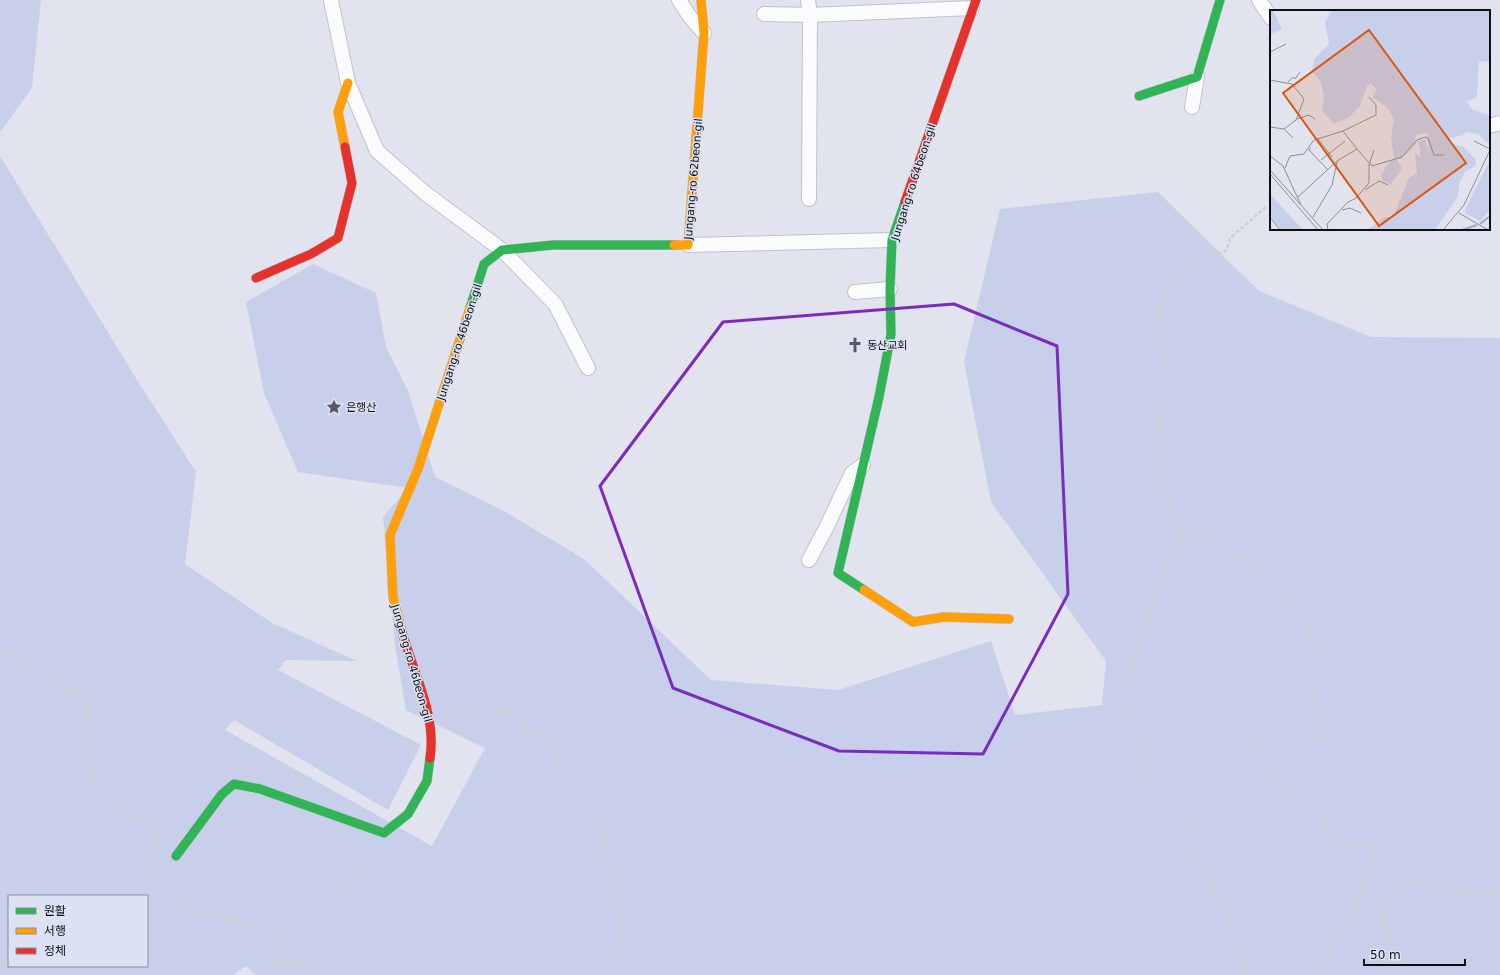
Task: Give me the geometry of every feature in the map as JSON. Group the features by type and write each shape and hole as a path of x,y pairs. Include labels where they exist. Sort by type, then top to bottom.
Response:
{"street":[{"path":"331,0 348,83 377,151 425,193 502,250 555,304 588,368"},
{"path":"679,0 690,17 704,33"},
{"name":"Jungang-ro 62beon-gil","path":"502,250 553,245 688,244 704,33 701,0"},
{"path":"808,0 810,15 809,199"},
{"path":"1192,107 1197,77 1220,0"},
{"path":"1258,0 1270,17"},
{"path":"764,14 810,15 974,4"},
{"name":"Jungang-ro 64beon-gil","path":"974,4 892,240 890,289 891,334 838,573 913,622 944,616 1008,619"},
{"path":"1139,96 1197,77"},
{"path":"256,278 310,254 338,238 352,183 338,112 348,83"},
{"path":"1490,126 1500,124"},
{"path":"688,244 892,240"},
{"name":"Jungang-ro 46beon-gil","path":"384,833 408,814 427,781 433,742 424,699 404,640 393,597 390,535 418,469 484,264 502,250"},
{"path":"856,292 890,289"},
{"path":"809,560 852,473 863,465"},
{"path":"176,856 222,794 234,784 260,789 384,833"}],"path":[{"path":"1248,975 1242,967 1242,950 1236,938 1235,928 1202,870 1194,862 1189,844 1192,820 1189,813 1166,793 1162,782 1144,776 1147,760 1133,719 1128,712 1121,708 1119,703 1158,584 1176,547 1180,532 1166,496 1167,488 1159,458 1159,418 1167,369 1161,343 1158,315 1162,301 1177,276 1184,268 1208,256 1224,252 1227,249 1230,238 1266,207"},
{"path":"1180,532 1210,536 1231,552 1257,567 1282,591 1299,621 1308,630 1314,643 1318,658 1319,675 1315,700 1325,720 1326,738 1301,734 1271,732 1256,736 1251,752 1262,760 1275,780 1294,800 1323,820 1329,836 1347,844 1366,844 1372,849 1372,863 1356,904 1349,919 1332,944 1320,975"},
{"path":"0,653 28,662 48,678 89,700 87,723 94,741 90,765 95,785 119,810 154,823 162,832 150,853 152,872 172,897 202,913 254,924 274,938 278,943 278,962 270,975"},
{"path":"428,716 462,715 481,709 516,714 524,724 524,732 529,736 543,735 552,739 560,772 582,797 603,828 606,866 611,870 618,889 616,899 620,904 619,954 602,975"},
{"path":"278,943 292,927 339,887 356,876 381,848 384,833"},
{"path":"1421,975 1407,967 1400,960 1386,932 1384,904 1392,890 1406,880 1418,880 1461,892 1480,894 1500,890"},
{"path":"278,962 287,963 297,960 320,969 328,975"}],"highlighted area":[{"path":"954,304 1057,346 1068,594 983,754 839,751 673,688 600,486 723,322"}],"shaded area":[{"path":"0,0 41,0 32,88 0,132"},
{"path":"0,156 134,375 196,472 185,564 272,623 357,661 286,660 278,670 421,745 388,810 234,720 225,730 432,846 485,748 406,710 395,645 383,517 408,488 298,472 264,393 246,302 313,264 376,293 386,347 408,391 435,477 504,511 584,559 711,680 838,690 991,641 1015,715 1102,705 1106,661 991,502 964,362 1000,209 1158,192 1259,291 1371,337 1500,338 1500,975 256,975 246,966 233,975 0,975"}],"traffic: fast":[{"path":"1139,96 1197,77 1220,0"},
{"path":"864,590 838,573 879,397 891,334 890,289 892,240 905,202"},
{"path":"470,308 484,264 502,250 553,245 674,245"},
{"path":"176,856 222,794 234,784 260,789 384,833 408,814 427,781 430,758"}],"traffic: slow":[{"path":"674,245 688,245 704,33 701,0"},
{"path":"345,147 338,112 348,83"},
{"path":"401,628 393,597 390,535 418,469 470,308"},
{"path":"864,590 913,622 944,617 1009,619"}],"traffic: jam":[{"path":"905,202 976,0"},
{"path":"256,278 311,254 338,238 352,183 345,147"},
{"path":"401,628 427,709 430,725 430,758"}],"place":[{"name":"동산교회","path":"855,345"},
{"name":"은행산","path":"334,407"}]}
